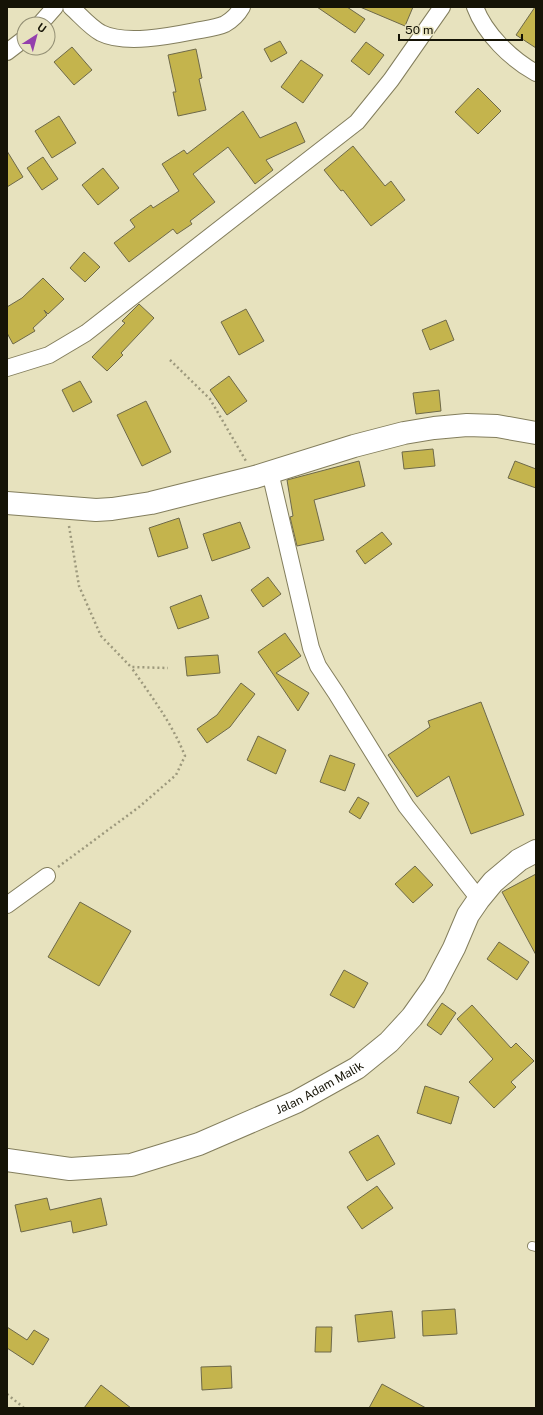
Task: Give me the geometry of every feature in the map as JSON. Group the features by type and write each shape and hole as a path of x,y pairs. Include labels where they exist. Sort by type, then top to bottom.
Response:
{"main road":[{"path":"7,503 96,510 151,503 262,475 354,446 404,433 467,425 497,426 536,433"},
{"name":"Jalan Adam Malik","path":"7,1160 70,1169 131,1165 199,1144 296,1102 357,1068 389,1042 412,1018 434,986 454,948 468,915 493,882 518,860 536,851"}],"street":[{"path":"47,16 55,7"},
{"path":"72,7 88,24 102,34 119,38 148,39 211,28 225,24 238,15 242,7"},
{"path":"7,368 49,355 86,333 357,122 391,80 442,7"},
{"path":"475,7 478,15 495,41 504,50 536,73"},
{"path":"7,52 16,45"},
{"path":"262,475 311,648 318,666 406,806 479,899"},
{"path":"7,905 47,876"}],"path":[{"path":"170,360 210,399 262,475"},
{"path":"47,876 139,807 176,775 185,756 173,731 131,667 101,636 79,586 66,508"},
{"path":"131,667 168,668"},
{"path":"7,1394 24,1408"}],"building":[{"path":"317,7 347,7 365,19 355,33"},
{"path":"360,7 413,7 405,26"},
{"path":"536,7 536,48 516,35"},
{"path":"280,41 287,53 271,62 264,49"},
{"path":"366,42 384,55 369,75 351,61"},
{"path":"72,47 92,70 74,85 54,62"},
{"path":"196,49 202,78 199,79 206,110 178,116 173,92 176,92 168,55"},
{"path":"301,60 323,75 303,103 281,87"},
{"path":"478,88 501,111 478,134 455,112"},
{"path":"243,111 260,138 296,122 305,142 266,160 273,170 255,184 228,147 193,174 215,202 190,221 192,224 177,234 173,229 129,262 114,243 135,227 130,220 151,205 153,208 179,191 162,164 184,150 187,154"},
{"path":"59,116 76,143 52,158 35,131"},
{"path":"353,146 385,186 391,181 405,200 371,226 343,190 341,191 324,170"},
{"path":"7,151 23,177 7,187"},
{"path":"43,157 58,179 42,190 27,168"},
{"path":"103,168 119,188 98,205 82,185"},
{"path":"84,252 100,267 85,282 70,268"},
{"path":"43,278 64,299 48,314 44,310 47,315 33,328 35,331 13,344 7,333 7,307 22,298"},
{"path":"139,304 154,318 121,353 123,355 107,371 92,357 125,323 122,321"},
{"path":"246,309 264,341 239,355 221,322"},
{"path":"446,320 454,340 430,350 422,330"},
{"path":"229,376 247,401 227,415 210,390"},
{"path":"80,381 92,402 73,412 62,390"},
{"path":"439,390 441,411 416,414 413,393"},
{"path":"146,401 171,452 142,466 117,415"},
{"path":"433,449 435,466 404,469 402,452"},
{"path":"359,461 365,486 314,500 324,540 297,546 290,517 293,516 287,480"},
{"path":"515,461 536,469 536,488 508,478"},
{"path":"179,518 188,548 158,557 149,528"},
{"path":"240,522 250,548 212,561 203,534"},
{"path":"382,532 392,544 365,564 356,551"},
{"path":"268,577 281,594 263,607 251,590"},
{"path":"201,595 209,618 178,629 170,607"},
{"path":"285,633 301,656 276,673 309,693 298,711 258,652"},
{"path":"218,655 220,673 187,676 185,657"},
{"path":"241,683 255,694 230,727 207,743 197,729 217,715"},
{"path":"481,702 524,815 471,834 449,776 417,797 388,755 430,727 428,721"},
{"path":"258,736 286,750 276,774 247,760"},
{"path":"330,755 355,764 345,791 320,782"},
{"path":"358,797 369,803 360,819 349,812"},
{"path":"415,866 433,885 413,903 395,884"},
{"path":"536,874 536,955 502,892"},
{"path":"80,902 131,931 99,986 48,957"},
{"path":"499,942 529,962 517,980 487,959"},
{"path":"344,970 368,983 354,1008 330,995"},
{"path":"442,1003 456,1013 441,1035 427,1025"},
{"path":"472,1005 511,1048 516,1043 534,1061 511,1082 516,1087 494,1108 469,1082 493,1059 457,1019"},
{"path":"425,1086 459,1097 451,1124 417,1113"},
{"path":"378,1135 395,1164 367,1181 349,1152"},
{"path":"377,1186 393,1208 362,1229 347,1207"},
{"path":"47,1198 50,1210 101,1198 107,1225 73,1233 71,1221 21,1232 15,1205"},
{"path":"455,1309 457,1334 423,1336 422,1311"},
{"path":"392,1311 395,1338 358,1342 355,1315"},
{"path":"7,1327 27,1340 34,1330 49,1339 33,1365 7,1348"},
{"path":"316,1327 332,1327 331,1352 315,1352"},
{"path":"231,1366 232,1388 202,1390 201,1367"},
{"path":"382,1384 426,1408 369,1408"},
{"path":"101,1385 131,1408 84,1408"}]}
